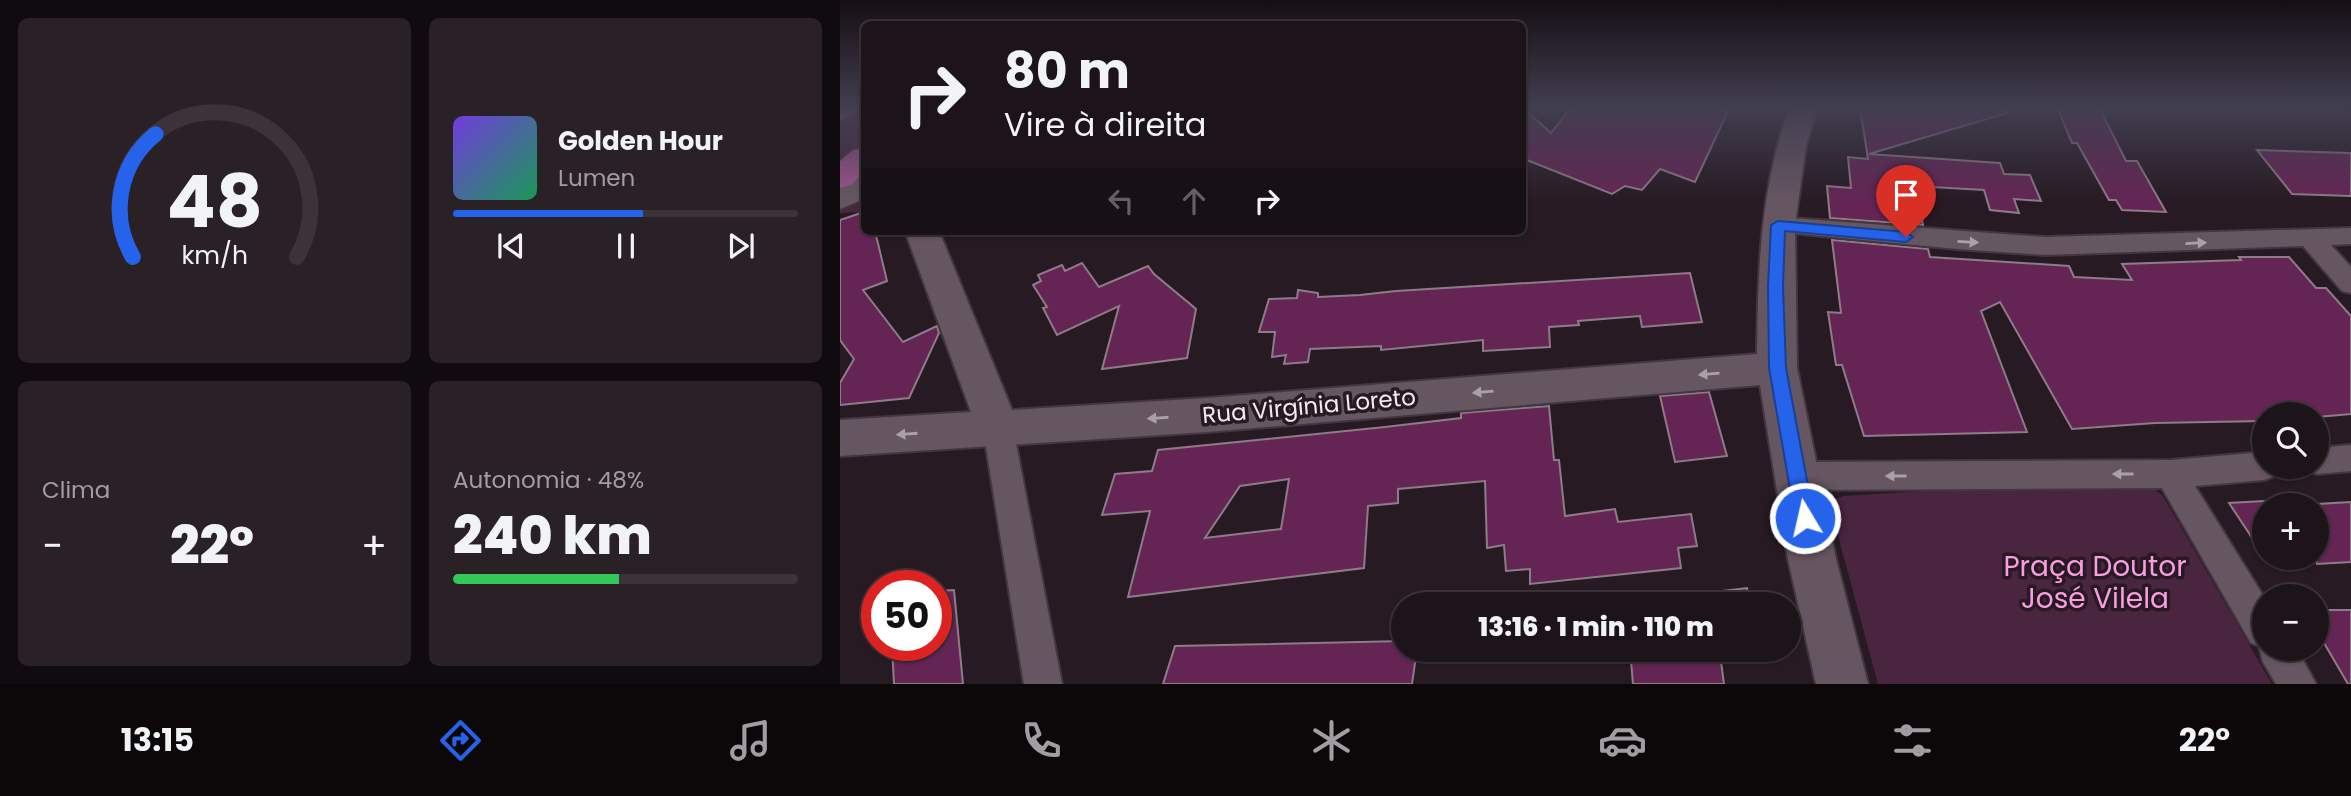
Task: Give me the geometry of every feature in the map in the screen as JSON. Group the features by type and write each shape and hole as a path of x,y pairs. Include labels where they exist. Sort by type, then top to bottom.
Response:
{"main road":[{"path":"840,178 861,160"}],"street":[{"path":"1793,139 1778,225 1777,368 1812,559 1842,684"},
{"path":"840,199 861,188"},
{"path":"840,213 861,212"},
{"path":"1778,225 2045,246 2351,236"},
{"path":"923,235 982,422 1043,684"},
{"path":"2311,239 2351,284"},
{"name":"Rua Virgínia Loreto","path":"840,438 982,422 1207,415 1777,368"},
{"path":"2329,460 2351,458"},
{"path":"1798,476 2171,474 2252,467"},
{"path":"2171,474 2252,610"},
{"path":"2283,661 2297,684"}],"green space":[{"path":"840,139 861,139 861,212 840,213"},
{"name":"Praça Doutor José Vilela","path":"2073,482 2151,487 2163,496 2252,650 2252,661 2259,661 2272,684 1878,684 1830,506 1833,500 1843,496"}],"building":[{"path":"1526,139 1715,139 1695,182 1660,169 1642,190 1625,186 1612,194 1526,160"},
{"path":"1865,139 1920,139 1869,154 2000,163 2004,174 2030,175 2041,201 2014,199 2019,213 1990,210 1984,190 1915,186 1923,225 1830,218 1827,186 1851,188 1848,157 1868,159"},
{"path":"2070,139 2115,139 2126,161 2137,161 2166,212 2122,210 2116,200 2109,200 2077,143 2072,143"},
{"path":"2257,150 2351,153 2351,196 2292,194"},
{"path":"861,213 861,235 876,235 887,281 863,290 903,342 937,326 939,333 909,398 840,405 840,383 854,359 840,340 840,220"},
{"path":"1832,240 1928,249 1930,257 2069,266 2074,277 2132,280 2122,264 2289,257 2316,288 2326,288 2351,316 2351,414 2329,416 2329,402 2252,402 2252,421 2155,423 2072,429 2000,302 1981,311 2027,432 1864,436 1842,365 1836,365 1828,312 1841,313"},
{"path":"1082,263 1099,287 1148,266 1196,309 1187,358 1102,369 1119,306 1057,335 1043,308 1047,307 1033,285 1041,281 1038,275 1062,265 1065,271"},
{"path":"1690,273 1702,322 1642,327 1640,316 1578,321 1579,325 1549,327 1550,347 1483,351 1483,340 1381,350 1381,346 1310,349 1308,362 1284,364 1286,355 1272,357 1275,332 1259,332 1269,299 1297,298 1298,290 1318,293 1318,297"},
{"path":"1709,392 1727,456 1675,462 1660,396"},
{"path":"1549,406 1554,460 1559,460 1565,516 1615,509 1618,522 1691,514 1697,546 1678,548 1681,568 1530,584 1530,569 1506,571 1504,545 1487,548 1485,481 1398,489 1398,503 1368,506 1364,568 1128,597 1150,511 1102,515 1115,474 1152,471 1158,450 1461,418 1461,413","holes":["1289,479 1281,529 1205,538 1240,486"]},
{"path":"2252,502 2252,538 2229,503"},
{"path":"2351,502 2351,562 2329,563 2329,503"},
{"path":"1747,588 1748,592 1713,592"},
{"path":"952,590 963,684 894,684 893,661 952,661"},
{"path":"2329,610 2351,610 2351,684 2348,684 2329,652"},
{"path":"1391,641 1391,662 1415,662 1412,684 1163,684 1175,646"},
{"path":"1631,662 1721,662 1724,684 1633,684"}],"route":[{"path":"1805,518 1777,368 1778,225 1906,237"}]}
